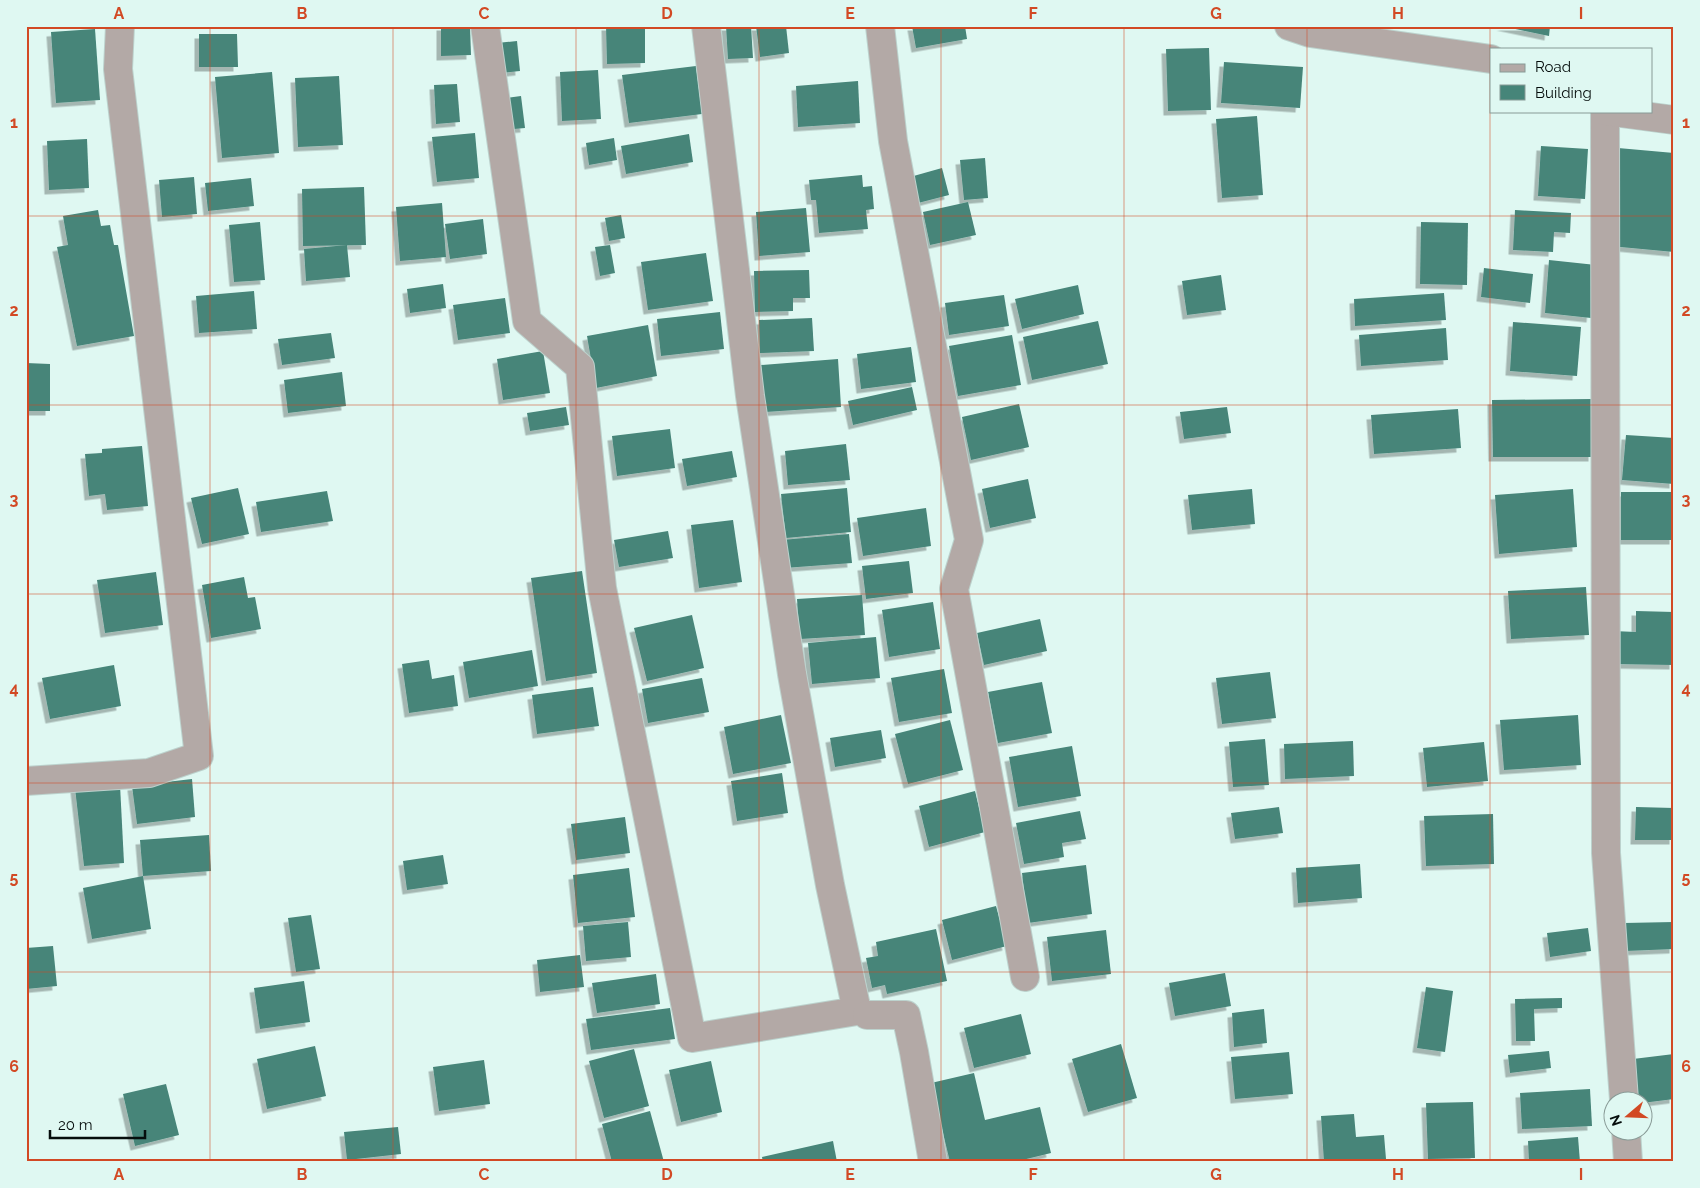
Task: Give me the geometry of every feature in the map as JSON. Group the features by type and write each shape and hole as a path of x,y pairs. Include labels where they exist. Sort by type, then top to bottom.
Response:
{"street":[{"path":"26,781 149,773 199,756 118,69 120,26"},
{"path":"485,26 527,321 580,366 602,588 692,1038 856,1011 830,885 789,654 750,396 706,26"},
{"path":"880,26 893,141 969,540 954,589 1025,977"},
{"path":"1289,26 1310,33 1490,58"},
{"path":"1605,112 1606,853 1623,1090"},
{"path":"1613,112 1674,120"},
{"path":"867,1015 906,1014 933,1162"},
{"path":"1627,1140 1628,1162"}],"building":[{"path":"441,26 470,26 471,55 441,56"},
{"path":"606,26 645,26 645,63 607,64"},
{"path":"726,26 751,26 753,58 728,59"},
{"path":"756,26 786,26 789,53 760,57"},
{"path":"912,26 965,26 967,39 916,48"},
{"path":"1501,26 1550,26 1549,36"},
{"path":"95,29 100,100 56,103 51,32"},
{"path":"199,34 237,34 238,67 199,67"},
{"path":"517,41 520,71 500,73 497,43"},
{"path":"1209,48 1211,110 1168,111 1166,49"},
{"path":"1224,62 1303,67 1300,108 1221,103"},
{"path":"696,66 702,114 629,123 622,75"},
{"path":"598,70 601,119 562,121 560,72"},
{"path":"272,72 279,153 222,158 215,77"},
{"path":"339,76 343,145 298,147 295,78"},
{"path":"858,81 860,123 798,127 796,86"},
{"path":"457,84 460,122 436,124 434,85"},
{"path":"521,96 525,128 504,130 500,99"},
{"path":"1257,116 1263,195 1222,198 1216,119"},
{"path":"475,133 479,178 437,182 432,137"},
{"path":"689,134 693,162 626,174 621,146"},
{"path":"614,138 617,160 589,165 586,143"},
{"path":"87,139 89,188 49,190 47,141"},
{"path":"1541,146 1588,149 1585,199 1538,196"},
{"path":"1618,148 1674,153 1674,252 1610,246"},
{"path":"985,158 988,198 964,200 960,160"},
{"path":"942,168 949,195 918,203 910,177"},
{"path":"862,175 863,187 872,186 874,209 866,210 868,229 819,233 816,200 811,200 809,180"},
{"path":"194,177 197,214 162,217 159,180"},
{"path":"251,178 254,206 208,211 205,183"},
{"path":"364,187 366,245 303,246 302,189"},
{"path":"968,202 976,235 930,245 923,212"},
{"path":"442,203 446,257 400,261 396,207"},
{"path":"806,208 810,252 759,256 756,212"},
{"path":"98,210 101,226 110,225 114,245 118,245 134,336 77,346 57,247 68,245 63,216"},
{"path":"1515,210 1571,213 1570,233 1554,232 1553,252 1513,250"},
{"path":"621,215 625,238 609,241 605,218"},
{"path":"483,219 487,254 450,259 445,224"},
{"path":"260,222 265,280 234,282 229,225"},
{"path":"1421,222 1468,223 1467,285 1420,284"},
{"path":"347,245 350,277 306,281 304,249"},
{"path":"610,245 615,273 600,276 595,247"},
{"path":"706,253 713,301 648,310 641,262"},
{"path":"1549,260 1596,265 1591,318 1545,313"},
{"path":"1484,268 1533,274 1530,303 1481,297"},
{"path":"809,270 810,298 793,298 793,311 755,312 754,271"},
{"path":"1221,275 1226,310 1187,315 1182,281"},
{"path":"443,284 446,308 410,313 407,289"},
{"path":"1078,285 1084,314 1022,329 1015,299"},
{"path":"254,291 257,329 199,333 196,296"},
{"path":"1444,293 1446,320 1355,326 1354,299"},
{"path":"1004,295 1009,326 949,335 945,303"},
{"path":"505,298 510,333 458,340 453,305"},
{"path":"720,312 724,349 661,356 657,319"},
{"path":"812,318 814,351 760,353 759,320"},
{"path":"1098,321 1108,364 1032,380 1023,337"},
{"path":"1513,322 1581,327 1577,376 1510,371"},
{"path":"648,325 657,376 596,388 587,336"},
{"path":"1446,328 1448,360 1361,366 1359,335"},
{"path":"331,333 335,358 282,365 278,339"},
{"path":"1012,335 1021,385 958,396 949,346"},
{"path":"911,347 916,382 861,389 857,354"},
{"path":"543,351 550,393 503,400 497,359"},
{"path":"838,359 841,407 765,412 761,365"},
{"path":"26,363 50,364 50,411 26,411"},
{"path":"342,372 346,406 288,413 284,380"},
{"path":"912,387 917,410 853,425 848,401"},
{"path":"1593,399 1593,457 1493,457 1492,400"},
{"path":"1019,404 1029,447 971,460 962,417"},
{"path":"566,407 569,425 530,431 527,413"},
{"path":"1227,407 1231,433 1184,439 1180,412"},
{"path":"1458,409 1461,448 1374,454 1371,415"},
{"path":"670,429 675,468 617,476 612,436"},
{"path":"1626,435 1674,438 1674,484 1622,480"},
{"path":"846,444 850,480 788,485 785,451"},
{"path":"142,446 148,506 107,510 105,494 89,496 85,454 102,453 102,449"},
{"path":"732,451 737,477 687,486 682,459"},
{"path":"1028,479 1036,518 990,528 982,489"},
{"path":"238,488 249,534 202,544 191,498"},
{"path":"847,488 851,532 786,538 781,494"},
{"path":"1252,489 1255,524 1192,530 1188,495"},
{"path":"1573,489 1577,547 1499,554 1495,495"},
{"path":"327,491 333,521 261,532 256,502"},
{"path":"1621,492 1674,492 1674,540 1621,540"},
{"path":"926,508 931,546 863,556 857,518"},
{"path":"733,520 742,582 699,588 691,525"},
{"path":"668,531 673,558 619,567 614,540"},
{"path":"849,534 852,563 784,568 782,540"},
{"path":"909,561 913,593 866,599 862,566"},
{"path":"582,571 597,673 546,681 531,578"},
{"path":"156,572 163,625 105,633 97,580"},
{"path":"244,577 248,598 255,597 261,629 211,638 202,585"},
{"path":"1586,587 1589,635 1511,639 1508,591"},
{"path":"862,595 865,635 800,639 797,599"},
{"path":"933,602 940,649 889,657 882,610"},
{"path":"1636,611 1674,612 1674,665 1613,664 1613,631 1636,632"},
{"path":"692,615 704,668 647,681 634,628"},
{"path":"1040,619 1047,651 984,665 977,633"},
{"path":"876,637 880,678 812,684 808,643"},
{"path":"532,650 538,686 469,698 463,662"},
{"path":"429,660 432,679 454,675 458,706 409,713 402,664"},
{"path":"114,665 121,706 50,719 42,678"},
{"path":"944,669 952,713 899,722 891,678"},
{"path":"1270,672 1276,718 1222,724 1216,678"},
{"path":"702,678 709,712 648,723 642,689"},
{"path":"1042,682 1052,733 998,743 988,692"},
{"path":"593,687 599,726 537,734 532,695"},
{"path":"781,715 791,763 733,774 724,727"},
{"path":"1578,715 1581,765 1504,770 1500,720"},
{"path":"950,720 963,770 908,784 895,734"},
{"path":"881,730 886,758 835,767 830,738"},
{"path":"1265,739 1269,785 1233,787 1229,742"},
{"path":"1353,741 1354,776 1285,779 1284,744"},
{"path":"1484,742 1488,781 1427,787 1423,748"},
{"path":"1072,746 1081,796 1018,807 1009,757"},
{"path":"782,773 788,813 737,821 731,781"},
{"path":"192,779 195,817 137,824 132,786"},
{"path":"120,785 124,863 84,866 75,788"},
{"path":"975,791 985,832 929,847 919,806"},
{"path":"1279,807 1283,833 1235,839 1231,813"},
{"path":"1636,807 1674,808 1674,840 1635,840"},
{"path":"1080,811 1086,839 1062,843 1064,857 1024,864 1016,823"},
{"path":"1493,814 1494,864 1426,866 1424,816"},
{"path":"625,817 630,853 576,860 571,824"},
{"path":"209,835 211,871 143,876 140,840"},
{"path":"443,855 448,884 407,890 403,861"},
{"path":"1360,864 1362,898 1298,903 1296,868"},
{"path":"1086,865 1092,914 1028,923 1022,873"},
{"path":"629,868 635,917 578,923 573,875"},
{"path":"143,876 151,929 92,939 83,888"},
{"path":"996,906 1007,946 952,960 942,920"},
{"path":"311,915 320,969 296,972 288,918"},
{"path":"628,922 631,957 586,961 583,926"},
{"path":"1674,922 1674,949 1625,951 1624,923"},
{"path":"1588,928 1591,951 1550,957 1547,933"},
{"path":"936,929 947,981 887,994 885,985 872,988 866,958 878,956 876,942"},
{"path":"1106,930 1111,974 1052,981 1047,937"},
{"path":"53,946 57,986 26,989 26,948"},
{"path":"580,955 584,987 540,992 537,960"},
{"path":"1225,973 1231,1006 1175,1016 1169,983"},
{"path":"656,974 660,1004 597,1013 592,983"},
{"path":"304,981 310,1022 260,1029 254,988"},
{"path":"1426,987 1453,991 1445,1052 1417,1048"},
{"path":"1562,998 1562,1008 1534,1009 1535,1041 1516,1041 1515,999"},
{"path":"670,1008 675,1039 591,1050 586,1019"},
{"path":"1264,1009 1267,1043 1234,1047 1232,1013"},
{"path":"1021,1014 1031,1054 974,1068 964,1028"},
{"path":"1121,1044 1137,1098 1088,1112 1072,1059"},
{"path":"315,1046 326,1096 267,1109 257,1059"},
{"path":"634,1049 649,1106 604,1118 589,1061"},
{"path":"1549,1051 1551,1068 1510,1073 1508,1055"},
{"path":"1289,1052 1293,1094 1235,1099 1231,1057"},
{"path":"1674,1054 1674,1099 1652,1102 1652,1090 1638,1090 1633,1059"},
{"path":"484,1060 490,1104 439,1111 433,1067"},
{"path":"711,1061 722,1112 681,1122 669,1070"},
{"path":"974,1073 985,1120 1040,1107 1051,1153 1014,1162 950,1162 931,1083"},
{"path":"166,1084 179,1135 135,1146 123,1094"},
{"path":"1590,1089 1592,1126 1522,1129 1520,1093"},
{"path":"1473,1102 1475,1158 1428,1159 1426,1103"},
{"path":"650,1111 664,1162 612,1162 602,1124"},
{"path":"1354,1114 1356,1137 1384,1135 1386,1159 1324,1162 1321,1116"},
{"path":"398,1127 401,1154 347,1160 344,1132"},
{"path":"1578,1137 1580,1162 1529,1162 1528,1141"},
{"path":"833,1141 837,1162 763,1162 762,1157"}]}
